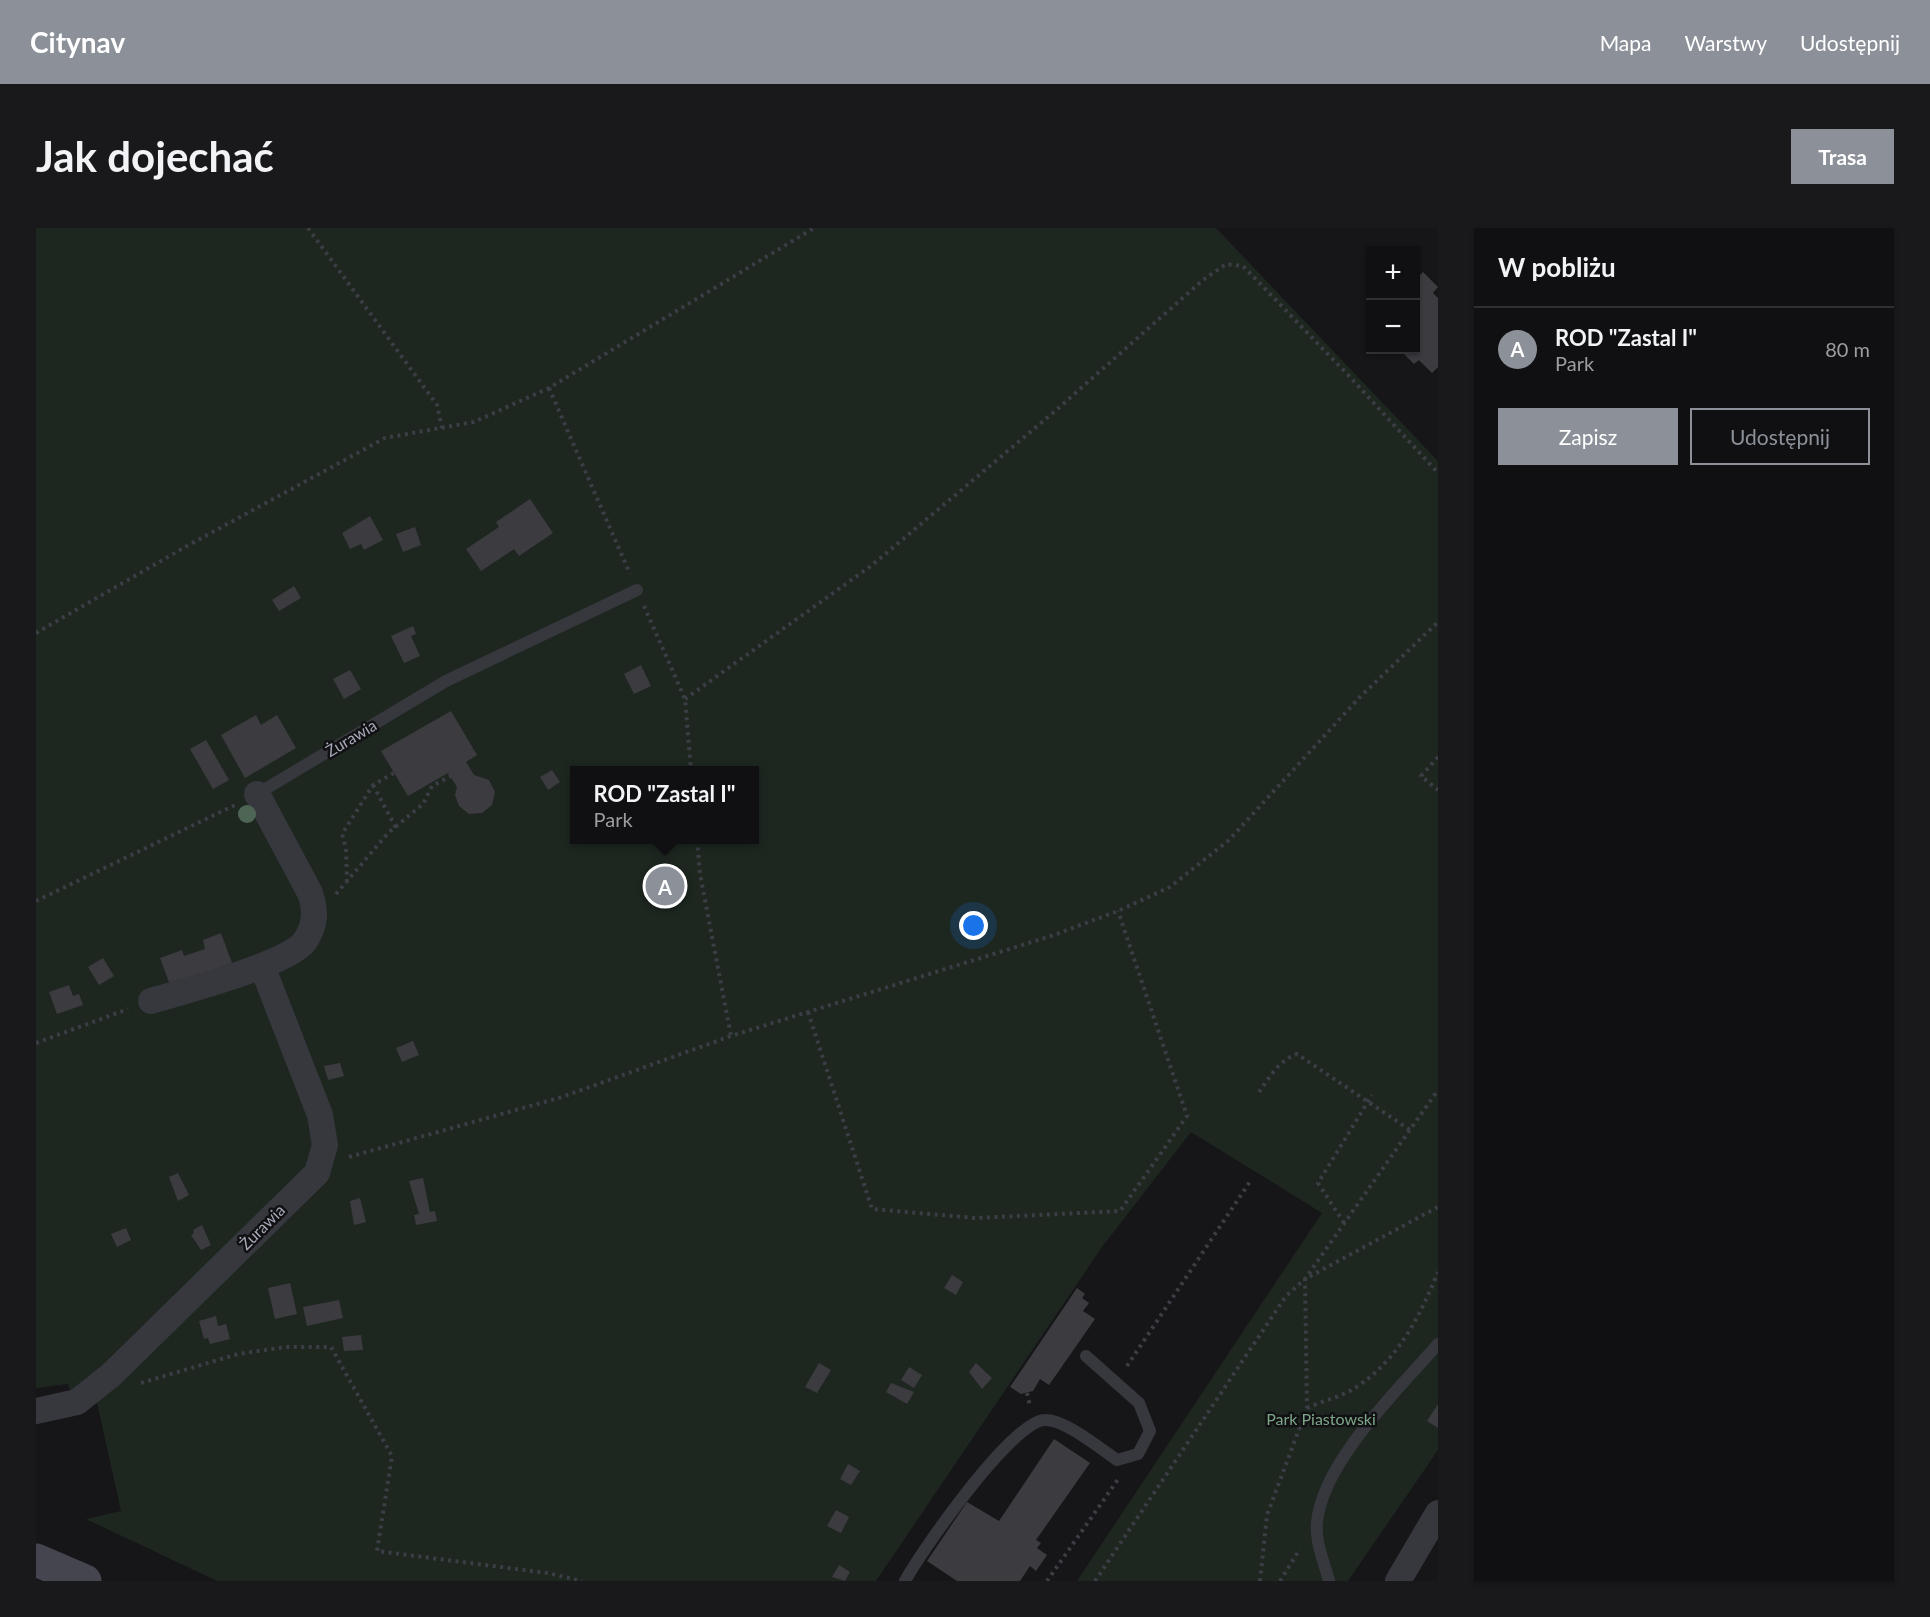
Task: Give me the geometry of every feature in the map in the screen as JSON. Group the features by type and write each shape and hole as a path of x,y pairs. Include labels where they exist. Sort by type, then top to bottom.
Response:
{"street":[{"path":"151,1001 262,966 304,943 315,920 310,893 257,794"},
{"name":"Żurawia","path":"36,1411 77,1402 111,1375 317,1173 325,1145 320,1115 262,966"},
{"path":"1398,1581 1438,1513"},
{"path":"36,1560 85,1581"}],"lane":[{"name":"Żurawia","path":"257,794 446,681 637,590"},
{"path":"1329,1581 1318,1546 1317,1522 1323,1499 1347,1449 1438,1344"},
{"path":"908,1580 979,1474 1030,1426 1044,1419 1059,1422 1120,1460 1138,1454 1150,1431 1139,1403 1086,1356"}],"path":[{"path":"308,228 437,405 442,428"},
{"path":"36,633 187,546 385,438 474,422 549,388 814,228"},
{"path":"685,699 871,566 1054,412 1203,280 1226,264 1243,266 1438,473"},
{"path":"321,1160 356,1156 562,1097 731,1036 1040,939 1118,911 1170,886 1229,840 1359,698 1438,622"},
{"path":"1438,757 1421,776 1438,790"},
{"path":"346,883 346,848 342,834 373,785 394,773"},
{"path":"315,913 346,883 388,833 423,804 432,786 451,776"},
{"path":"373,785 396,828"},
{"path":"36,901 257,794"},
{"path":"697,844 700,874 731,1036"},
{"path":"808,1012 872,1209 976,1218 1120,1211 1187,1116 1118,911"},
{"path":"36,1043 151,1001"},
{"path":"1259,1092 1279,1065 1288,1057 1297,1054 1410,1130"},
{"path":"1095,1581 1286,1296 1305,1279 1438,1090"},
{"path":"1344,1223 1318,1183 1372,1095"},
{"path":"1116,1383 1251,1180"},
{"path":"1305,1279 1438,1207"},
{"path":"1307,1408 1354,1389 1390,1360 1421,1314 1438,1272"},
{"path":"1260,1581 1267,1515 1307,1408 1305,1279"},
{"path":"139,1384 238,1354 286,1347 332,1347 392,1455 377,1551 547,1573 582,1581"},
{"path":"1047,1581 1128,1465 1120,1460"}],"green space":[{"name":"Park Piastowski","path":"36,228 1216,228 1438,461 1438,1450 1348,1581 1077,1581 1322,1213 1191,1132 1102,1247 876,1581 217,1581 86,1519 121,1511 97,1403 71,1393 68,1384 36,1388"}],"building":[{"path":"1423,272 1438,287 1433,293 1438,298 1438,367 1432,373 1419,360 1414,364 1404,354 1420,354 1420,275"},
{"path":"530,499 553,533 519,556 514,549 481,571 466,549 499,527 496,522"},
{"path":"370,516 383,540 364,550 361,544 350,549 342,533"},
{"path":"415,527 421,545 403,552 396,534"},
{"path":"294,586 301,598 279,611 272,600"},
{"path":"413,626 416,634 411,636 420,656 404,663 391,636"},
{"path":"641,665 651,686 634,694 624,674"},
{"path":"350,670 361,689 344,699 333,679"},
{"path":"451,711 477,755 466,762 474,775 489,780 495,792 492,805 482,813 469,814 459,806 455,795 457,787 448,773 408,796 381,751"},
{"path":"256,715 261,725 277,715 296,748 245,778 221,735"},
{"path":"206,740 229,780 213,789 190,749"},
{"path":"552,770 560,782 548,790 540,777"},
{"path":"221,933 232,963 170,985 160,958 182,950 184,956 205,949 203,940"},
{"path":"103,958 114,976 99,985 88,967"},
{"path":"69,985 73,996 79,994 83,1005 57,1014 49,992"},
{"path":"413,1041 419,1055 402,1062 396,1048"},
{"path":"340,1063 344,1076 328,1080 324,1066"},
{"path":"178,1173 189,1195 178,1201 169,1177"},
{"path":"423,1178 430,1212 435,1211 437,1221 416,1225 414,1215 419,1214 409,1181"},
{"path":"360,1198 366,1222 354,1225 350,1201"},
{"path":"202,1225 211,1245 201,1250 191,1235 194,1233 193,1230"},
{"path":"126,1228 131,1240 117,1247 111,1234"},
{"path":"952,1275 963,1282 956,1295 944,1288"},
{"path":"290,1283 297,1314 275,1319 268,1288"},
{"path":"1077,1288 1085,1294 1082,1298 1089,1303 1083,1311 1095,1319 1049,1385 1040,1379 1033,1391 1021,1394 1010,1387"},
{"path":"339,1300 343,1318 307,1326 303,1307"},
{"path":"216,1316 218,1326 226,1324 230,1339 210,1344 208,1338 204,1339 199,1321"},
{"path":"361,1335 363,1350 344,1351 342,1337"},
{"path":"819,1363 831,1370 817,1393 805,1387"},
{"path":"976,1363 992,1378 982,1389 969,1372"},
{"path":"909,1367 922,1375 914,1388 901,1380"},
{"path":"891,1383 914,1392 907,1404 886,1392"},
{"path":"1438,1404 1438,1428 1427,1421"},
{"path":"1054,1439 1090,1463 1036,1540 1041,1543 1037,1548 1047,1555 1036,1571 1030,1566 1020,1581 957,1581 927,1561 967,1502 999,1521"},
{"path":"848,1464 860,1471 851,1485 840,1479"},
{"path":"836,1510 849,1517 841,1533 827,1526"},
{"path":"839,1565 850,1572 845,1581 832,1577"}],"place":[{"name":"ROD \"Zastal I\"","path":"665,886"}]}
